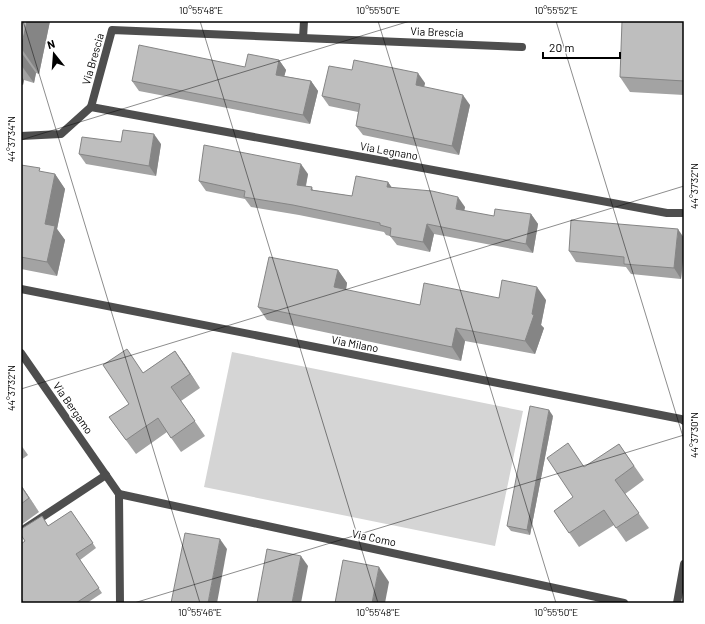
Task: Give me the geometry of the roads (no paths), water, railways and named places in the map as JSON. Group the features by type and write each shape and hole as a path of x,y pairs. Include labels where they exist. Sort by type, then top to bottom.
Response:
{"street":[{"path":"303,38 304,21"},
{"name":"Via Brescia","path":"91,107 112,30 522,47"},
{"path":"21,136 62,134 91,107"},
{"name":"Via Legnano","path":"91,107 667,213 684,213"},
{"name":"Via Milano","path":"21,289 674,417 684,421"},
{"name":"Via Bergamo","path":"21,353 119,494"},
{"path":"21,531 106,475"},
{"path":"119,494 120,603"},
{"name":"Via Como","path":"119,494 624,603"},
{"path":"677,603 684,564"}]}
